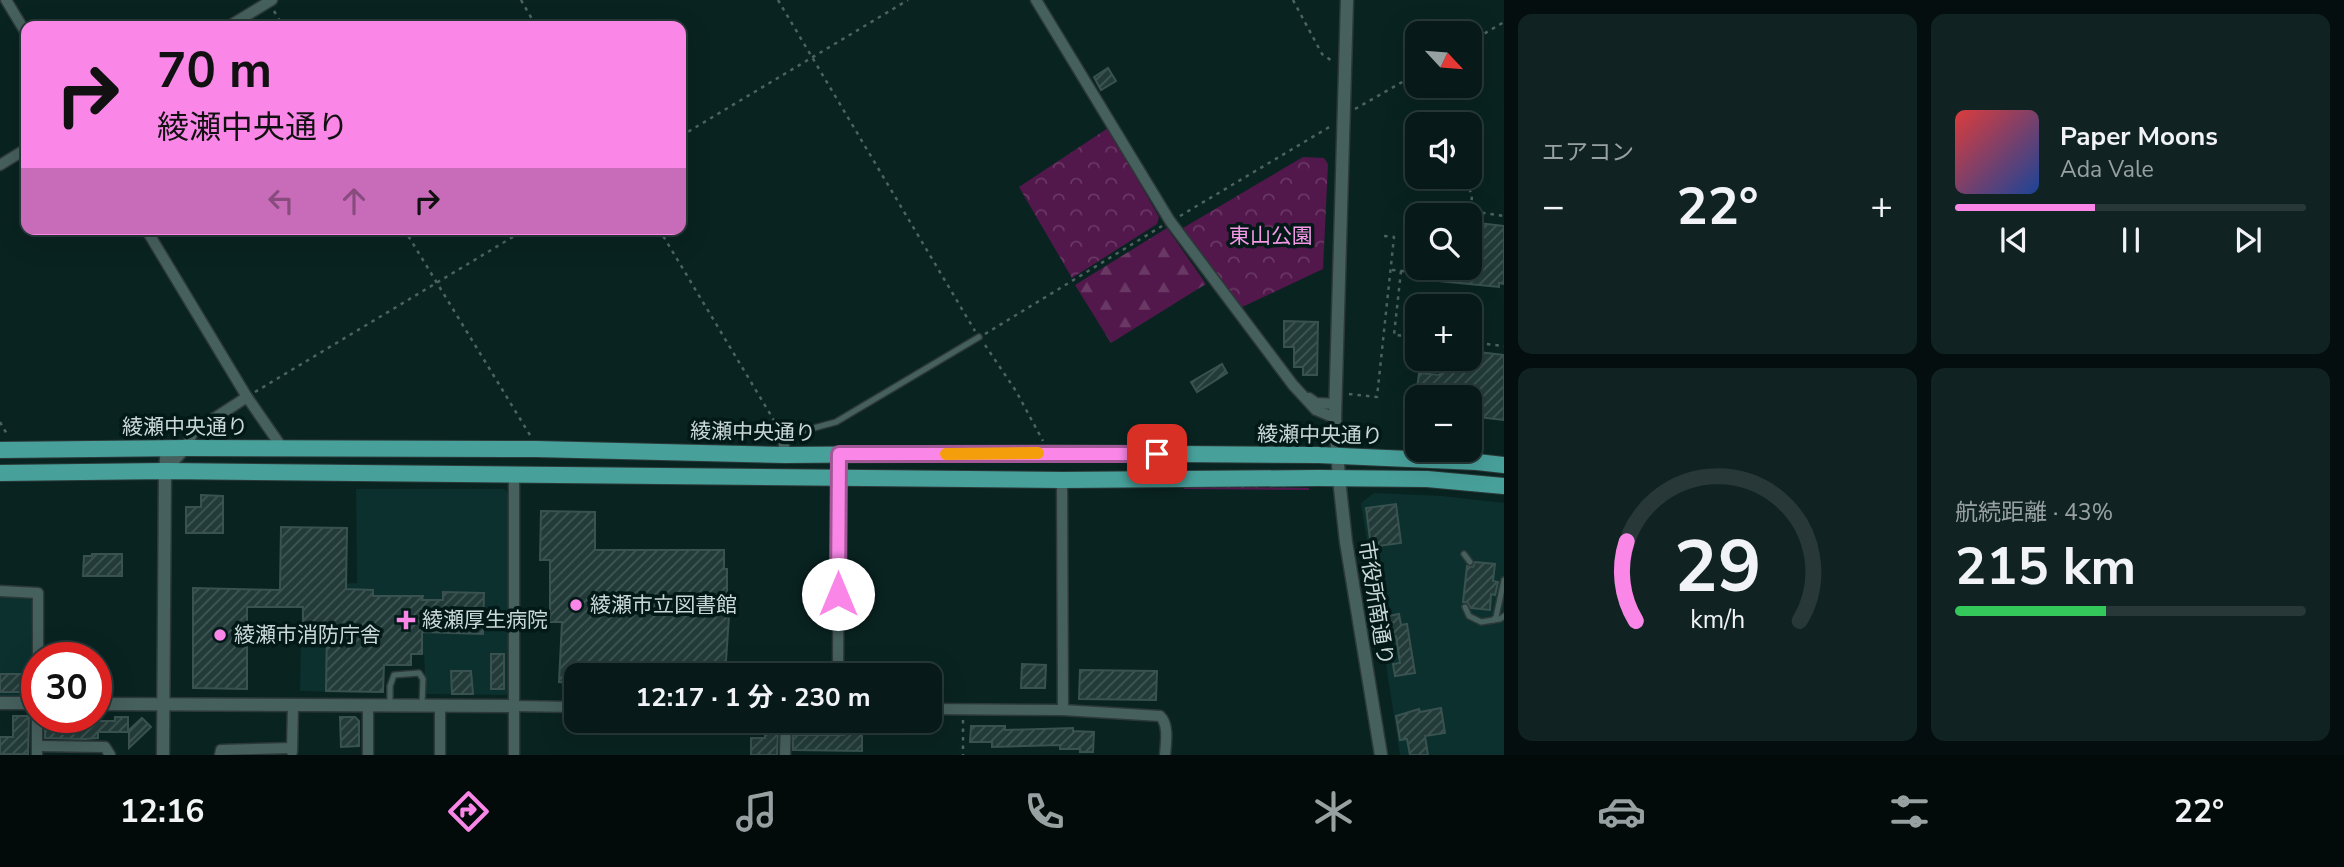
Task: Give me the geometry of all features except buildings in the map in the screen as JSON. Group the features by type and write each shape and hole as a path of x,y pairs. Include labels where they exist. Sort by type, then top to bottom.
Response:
{"main road":[{"name":"綾瀬中央通り","path":"0,450 536,449 784,455 1050,453 1337,456 1504,465"},
{"name":"綾瀬中央通り","path":"0,473 165,471 1062,480 1416,479 1504,486"}],"street":[{"path":"6,0 21,25"},
{"path":"1036,0 1170,222 1293,385 1316,410 1335,418"},
{"name":"市役所南通り","path":"1347,0 1335,418 1339,479 1381,755"},
{"path":"237,21 270,1"},
{"path":"0,165 21,152"},
{"path":"150,235 247,397 282,449"},
{"path":"1293,385 1316,403 1335,404"},
{"path":"165,471 186,448 193,432 247,397"},
{"path":"784,436 784,455"},
{"path":"163,755 167,448"},
{"path":"838,663 839,454"},
{"path":"514,475 514,755"},
{"path":"1062,480 1063,709"},
{"path":"0,591 38,593 38,642"},
{"path":"0,703 21,703"},
{"path":"112,704 564,707"},
{"path":"220,755 221,750 292,751 293,705"},
{"path":"368,705 368,755"},
{"path":"440,706 440,755"},
{"path":"942,709 1063,709 1160,716 1166,725 1166,755"},
{"path":"785,755 786,733"},
{"path":"37,750 105,747 110,755"}],"lane":[{"path":"784,436 836,422 979,337"},
{"path":"1464,554 1470,562"},
{"path":"1492,621 1496,617 1504,580"},
{"path":"1465,607 1474,620 1492,621 1504,616"},
{"path":"390,704 390,686 394,675 419,673 423,679 422,705"}],"path":[{"path":"521,0 534,21"},
{"path":"778,0 979,337 1016,391 1050,453"},
{"path":"686,133 908,0"},
{"path":"1293,0 1322,54 1334,61 1346,62"},
{"path":"270,1 280,21"},
{"path":"1482,35 1504,22"},
{"path":"1345,109 1361,107 1405,81"},
{"path":"979,337 1333,125 1344,124"},
{"path":"1469,189 1472,194 1471,211 1504,216"},
{"path":"408,235 526,426 536,449"},
{"path":"247,397 516,235"},
{"path":"663,235 784,436"},
{"path":"1349,394 1377,397 1394,237 1384,236"},
{"path":"1391,269 1405,271"},
{"path":"1401,271 1394,334 1405,335"},
{"path":"1482,343 1504,346"},
{"path":"963,709 963,755"}],"shaded area":[{"name":"綾瀬厚生病院","path":"356,489 504,489 511,496 509,690 506,695 426,694 424,654 384,654 384,693 300,691 302,586 357,583"},
{"path":"1374,493 1442,496 1504,503 1504,755 1400,755 1361,503"},
{"path":"0,596 27,597 32,601 32,642 21,642 21,696 0,696"}],"green space":[{"path":"1108,128 1159,217 1157,224 1072,278 1019,187"},
{"name":"東山公園","path":"1303,157 1324,158 1328,164 1323,269 1240,308 1183,228"},
{"path":"1167,228 1206,284 1111,343 1075,285"},
{"path":"1183,486 1309,488 1309,490 1184,489"}],"slow traffic":[{"path":"946,454 1038,453"}],"place":[{"name":"綾瀬市立図書館","path":"576,605"},
{"name":"綾瀬厚生病院","path":"406,620"},
{"name":"綾瀬市消防庁舎","path":"220,635"}],"route":[{"path":"838,594 839,454 1157,454"}]}
